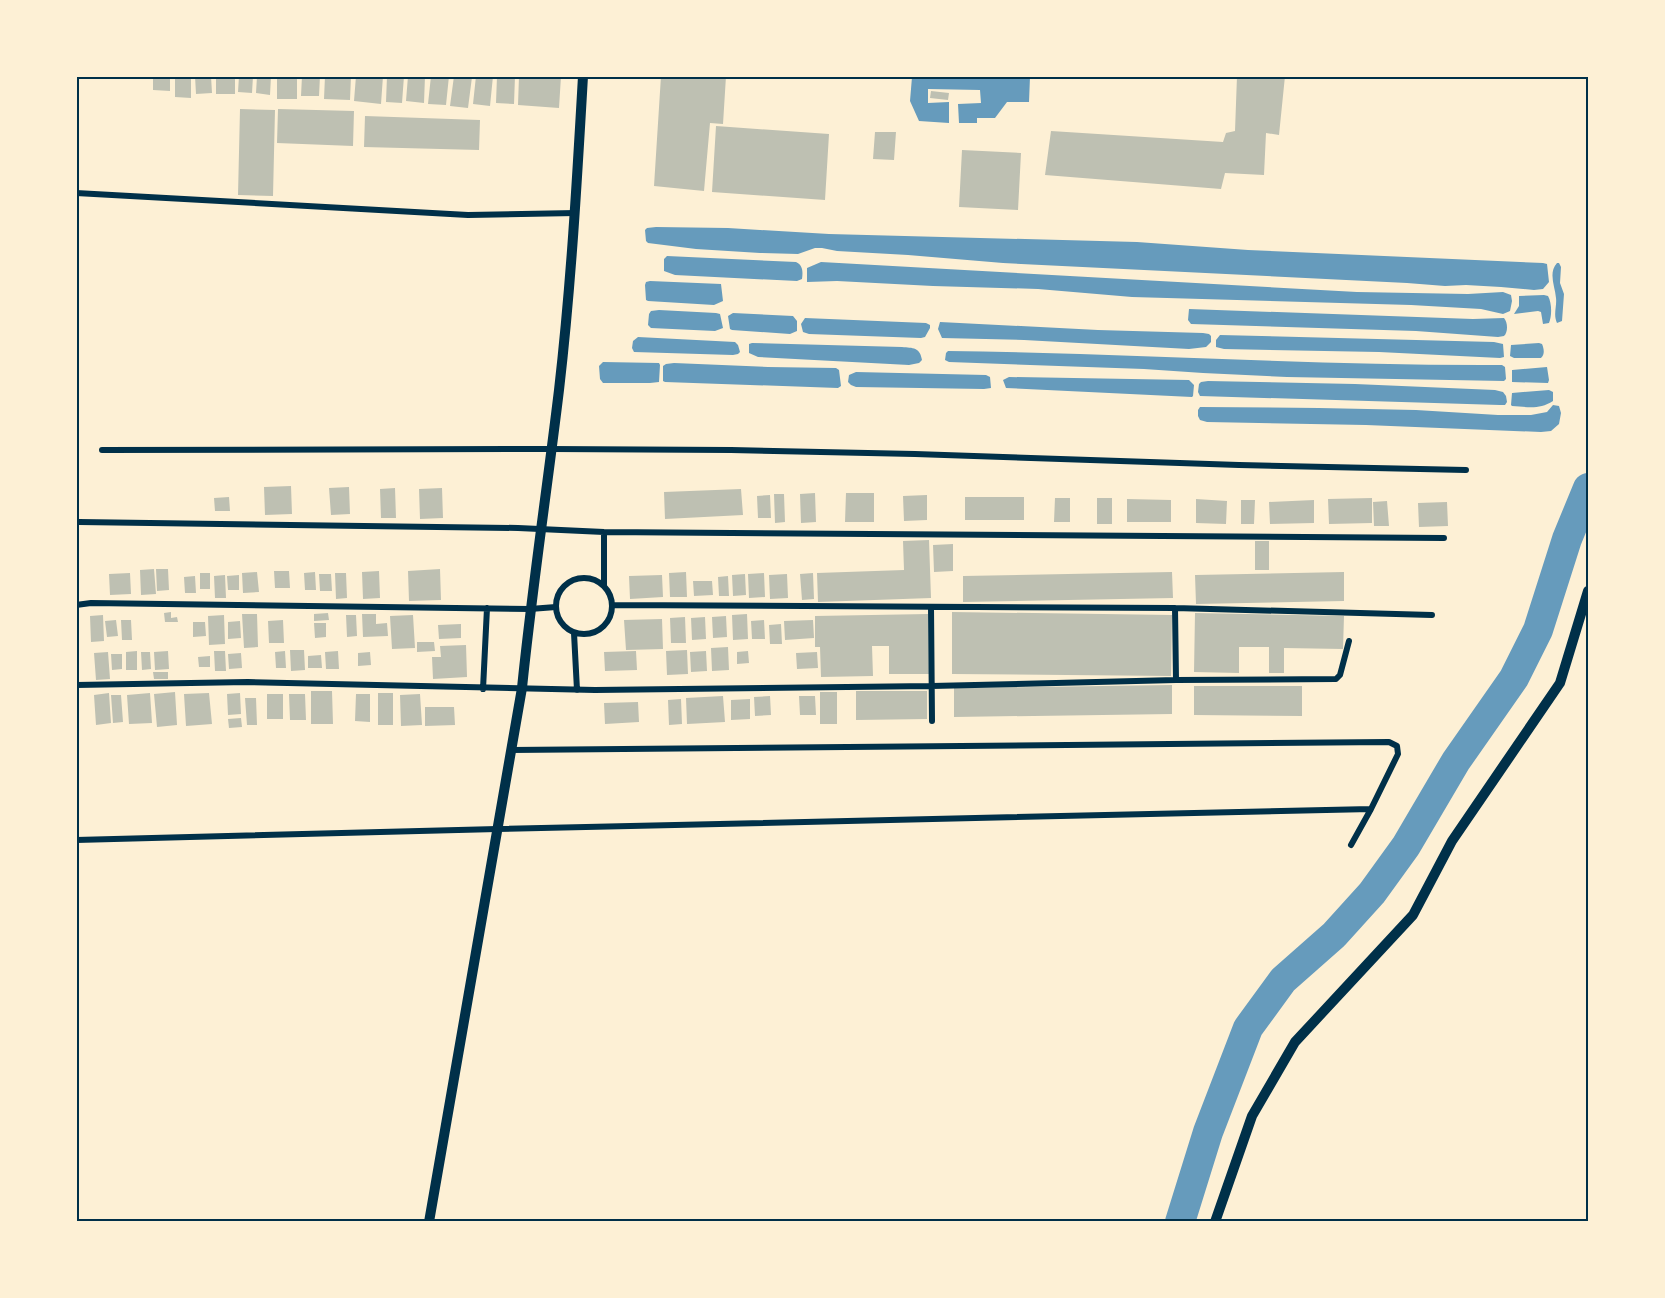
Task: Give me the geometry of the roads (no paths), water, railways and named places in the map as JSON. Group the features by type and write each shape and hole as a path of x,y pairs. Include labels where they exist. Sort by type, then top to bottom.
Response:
{"street":[{"path":"429,1221 522,688 559,390 576,213 583,76"},
{"path":"76,193 468,215 576,213"},
{"path":"102,450 551,449 904,454 1227,465 1466,470"},
{"path":"79,522 604,532 1444,538"},
{"path":"603,586 604,532"},
{"path":"584,578 594,580 603,586 610,595 612,605 610,617 604,626 584,635 574,633 565,627 558,618 556,607 558,596 564,587 584,578"},
{"path":"1215,1221 1252,1116 1295,1042 1413,915 1452,841 1560,683 1588,591"},
{"path":"76,604 530,609 556,607"},
{"path":"612,605 1175,608 1432,615"},
{"path":"931,607 932,721"},
{"path":"483,689 486,608"},
{"path":"1175,608 1176,680"},
{"path":"574,633 578,690"},
{"path":"76,685 248,682 578,690 1335,679 1340,675 1349,641"},
{"path":"511,750 1389,742 1397,746 1398,754 1351,845"},
{"path":"76,840 1371,809"}],"water":[{"path":"912,77 1030,77 1029,102 1007,102 995,118 977,118 977,123 959,123 958,104 981,103 980,90 928,89 928,103 949,102 949,123 919,121 910,101"},
{"path":"656,227 1137,242 1248,250 1543,263 1547,264 1549,282 1543,289 1534,290 1003,263 822,248 798,254 760,253 648,243 645,230"},
{"path":"667,256 796,262 802,269 802,279 797,281 675,275 664,271 664,259"},
{"path":"821,262 1357,292 1468,294 1503,292 1511,295 1512,301 1510,311 1503,314 1481,309 1411,305 1132,297 1038,289 837,281 807,282 807,268"},
{"path":"1557,263 1561,267 1560,283 1564,294 1562,321 1557,323 1552,275"},
{"path":"650,281 721,284 723,301 714,305 648,301 645,285"},
{"path":"1519,296 1548,296 1550,302 1549,323 1543,324 1541,312 1538,311 1514,314 1519,306"},
{"path":"1189,309 1473,319 1504,318 1507,327 1504,336 1498,337 1416,331 1191,324 1188,320"},
{"path":"651,311 720,314 723,328 715,331 651,328 648,325 649,314"},
{"path":"733,313 793,316 797,321 797,331 790,334 732,330 728,316"},
{"path":"805,318 926,323 930,325 930,328 925,337 921,338 809,334 803,332 801,324"},
{"path":"940,322 1203,333 1211,336 1211,342 1206,347 1189,349 942,338 938,329"},
{"path":"1220,335 1494,342 1503,344 1504,357 1224,349 1216,347 1216,340"},
{"path":"638,337 735,342 740,352 733,355 634,352 633,341"},
{"path":"749,344 909,348 918,350 922,360 909,365 758,357 749,353"},
{"path":"1542,344 1544,350 1541,358 1510,356 1511,345"},
{"path":"948,351 1363,364 1502,365 1505,367 1506,379 1504,381 1287,377 949,362 945,360"},
{"path":"603,362 659,363 659,382 603,383 600,379 599,366"},
{"path":"674,363 836,368 839,370 841,386 838,388 663,381 663,366"},
{"path":"1547,367 1548,383 1512,382 1512,370"},
{"path":"856,372 986,375 990,377 991,388 856,387 848,382 849,375"},
{"path":"1009,377 1189,380 1194,385 1192,397 1006,388 1003,380"},
{"path":"1208,381 1495,390 1503,392 1507,402 1505,405 1500,405 1200,396 1199,384"},
{"path":"1549,390 1553,392 1553,401 1543,406 1511,405 1512,393"},
{"path":"1553,405 1559,406 1561,413 1559,424 1551,431 1541,432 1207,422 1200,420 1198,416 1200,407 1416,410 1531,415 1547,412"}],"waterway":[{"path":"1180,1222 1208,1132 1248,1028 1283,980 1334,935 1372,893 1406,846 1456,761 1514,678 1538,630 1567,539 1588,488"}]}
